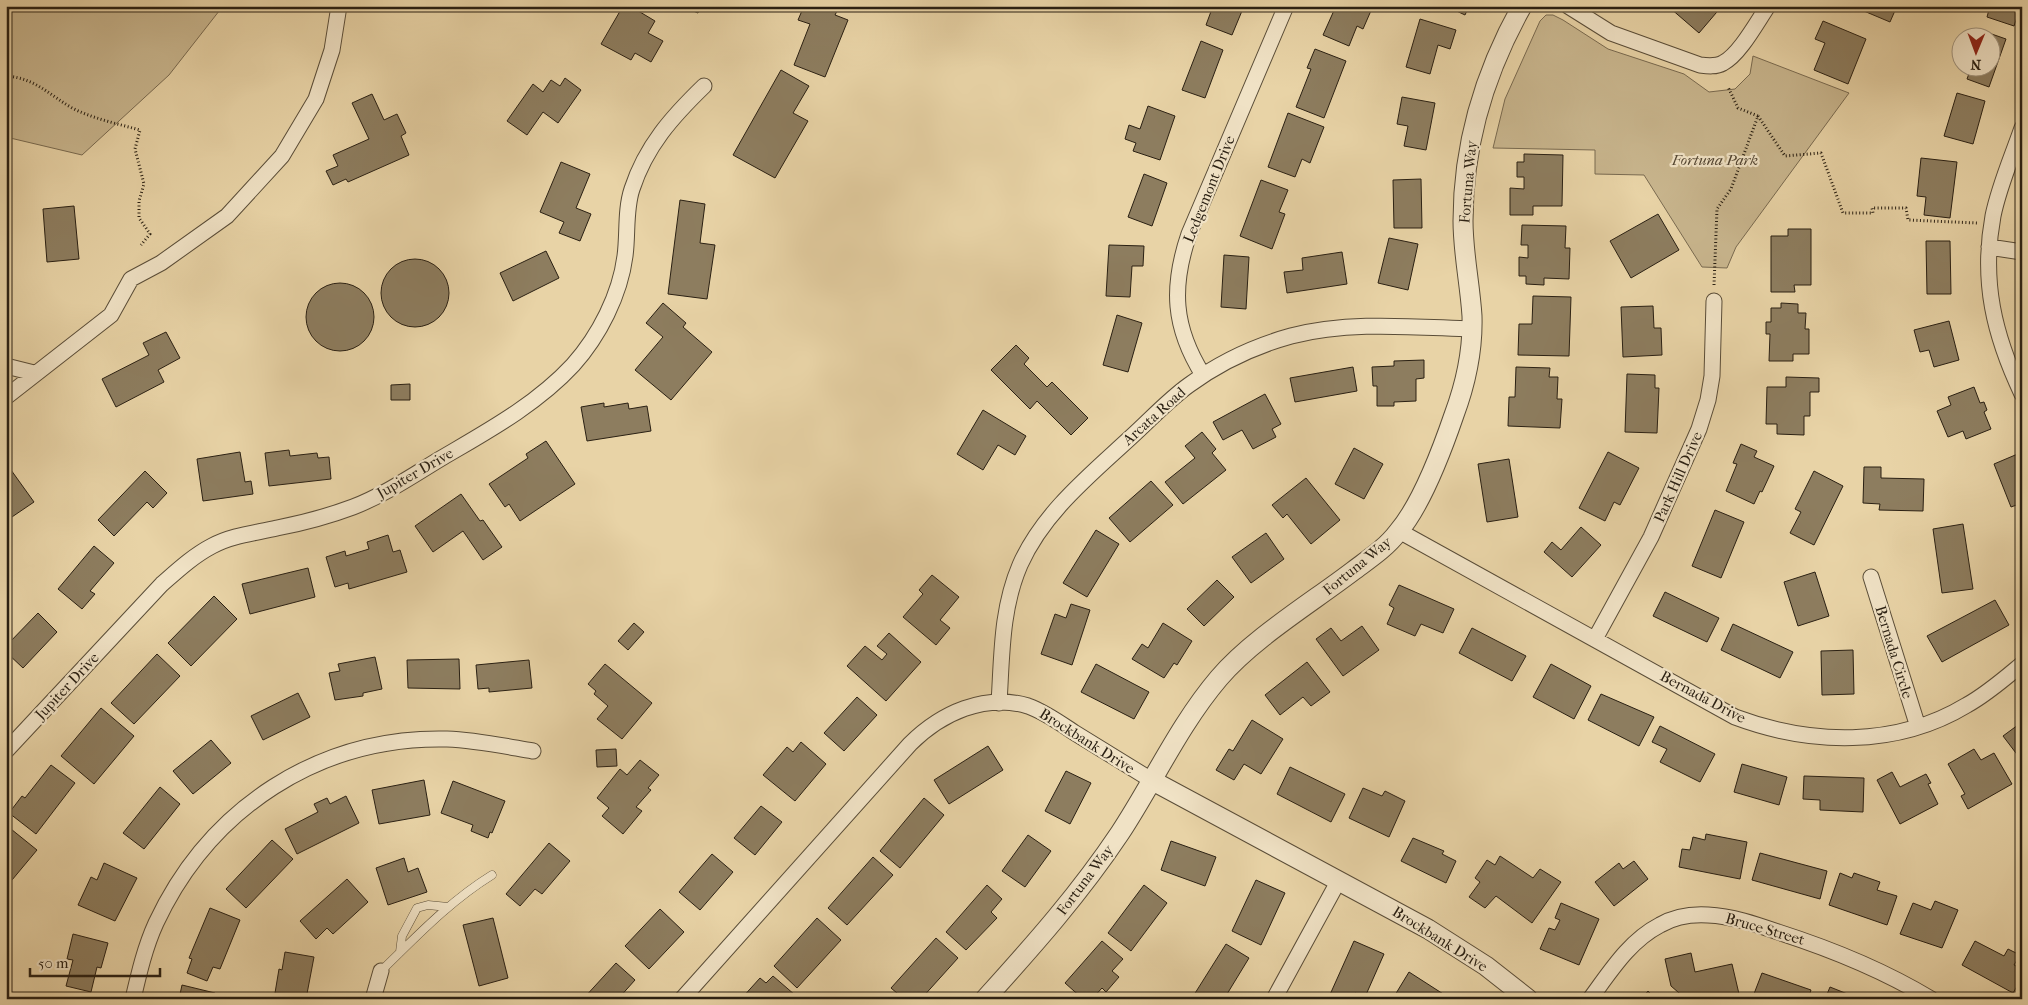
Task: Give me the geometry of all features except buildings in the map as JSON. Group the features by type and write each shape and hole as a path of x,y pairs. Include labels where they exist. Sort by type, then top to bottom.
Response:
{"street":[{"path":"6,397 34,373 111,315 131,279 161,264 226,216 282,156 305,121 320,90 332,50 339,6"},
{"name":"Ledgemont Drive","path":"1203,375 1190,355 1180,322 1177,294 1180,263 1189,234 1286,6"},
{"name":"Fortuna Way","path":"985,999 1044,933 1084,884 1153,781 1193,712 1232,664 1378,552 1399,532 1431,471 1454,417 1466,376 1472,329 1463,222 1469,153 1487,82 1497,56 1522,6"},
{"path":"1568,6 1611,34 1700,65 1712,66 1724,63 1734,54 1768,6"},
{"name":"Jupiter Drive","path":"6,751 162,584 189,560 214,544 246,534 318,518 355,506 389,490 492,428 539,397 573,365 595,334 617,289 625,258 631,191 640,167 654,140 677,112 704,86"},
{"path":"2022,128 1999,193 1989,248 1989,279 1994,320 2005,357 2022,394"},
{"path":"1989,248 2022,252"},
{"name":"Park Hill Drive","path":"1595,639 1651,537 1700,428 1712,376 1714,301"},
{"name":"Arcata Road","path":"999,702 1005,613 1015,578 1028,549 1046,522 1074,490 1177,394 1203,375 1248,351 1292,336 1363,326 1472,329"},
{"path":"6,366 34,373"},
{"name":"Bernada Drive","path":"1399,532 1735,717 1763,726 1823,738 1866,737 1918,727 1966,706 2022,664"},
{"name":"Bernada Circle","path":"1871,577 1918,727"},
{"name":"Brockbank Drive","path":"682,999 920,734 930,725 958,710 974,705 999,702 1017,704 1037,710 1153,781 1339,880 1458,947 1528,999"},
{"path":"133,999 142,962 156,924 189,866 225,824 277,784 322,762 370,747 397,742 446,739 471,741 533,752"},
{"path":"1274,999 1339,880"},
{"name":"Bruce Street","path":"1590,999 1627,950 1649,931 1672,920 1709,914 1744,921 1833,951 1894,979 1931,999"},
{"path":"373,999 381,971"}],"lane":[{"path":"381,971 448,907 470,888 492,874"},
{"path":"400,952 402,936 418,908 428,905 448,907"}],"path":[{"path":"6,76 23,77 73,108 98,118 140,130 135,149 144,184 139,201 139,218 150,234 141,245"},
{"path":"1728,87 1738,108 1758,116 1785,156 1821,153 1842,213 1873,213 1872,208 1906,208 1908,220 1992,224"},
{"path":"1714,301 1717,209 1731,189 1758,116"}],"green space":[{"path":"6,6 223,6 169,75 82,155 6,137"},
{"name":"Fortuna Park","path":"1546,15 1553,15 1563,20 1608,49 1684,74 1709,92 1735,89 1750,74 1753,56 1849,93 1736,247 1727,268 1702,267 1644,175 1595,174 1595,150 1493,148 1505,99 1540,21"}]}
